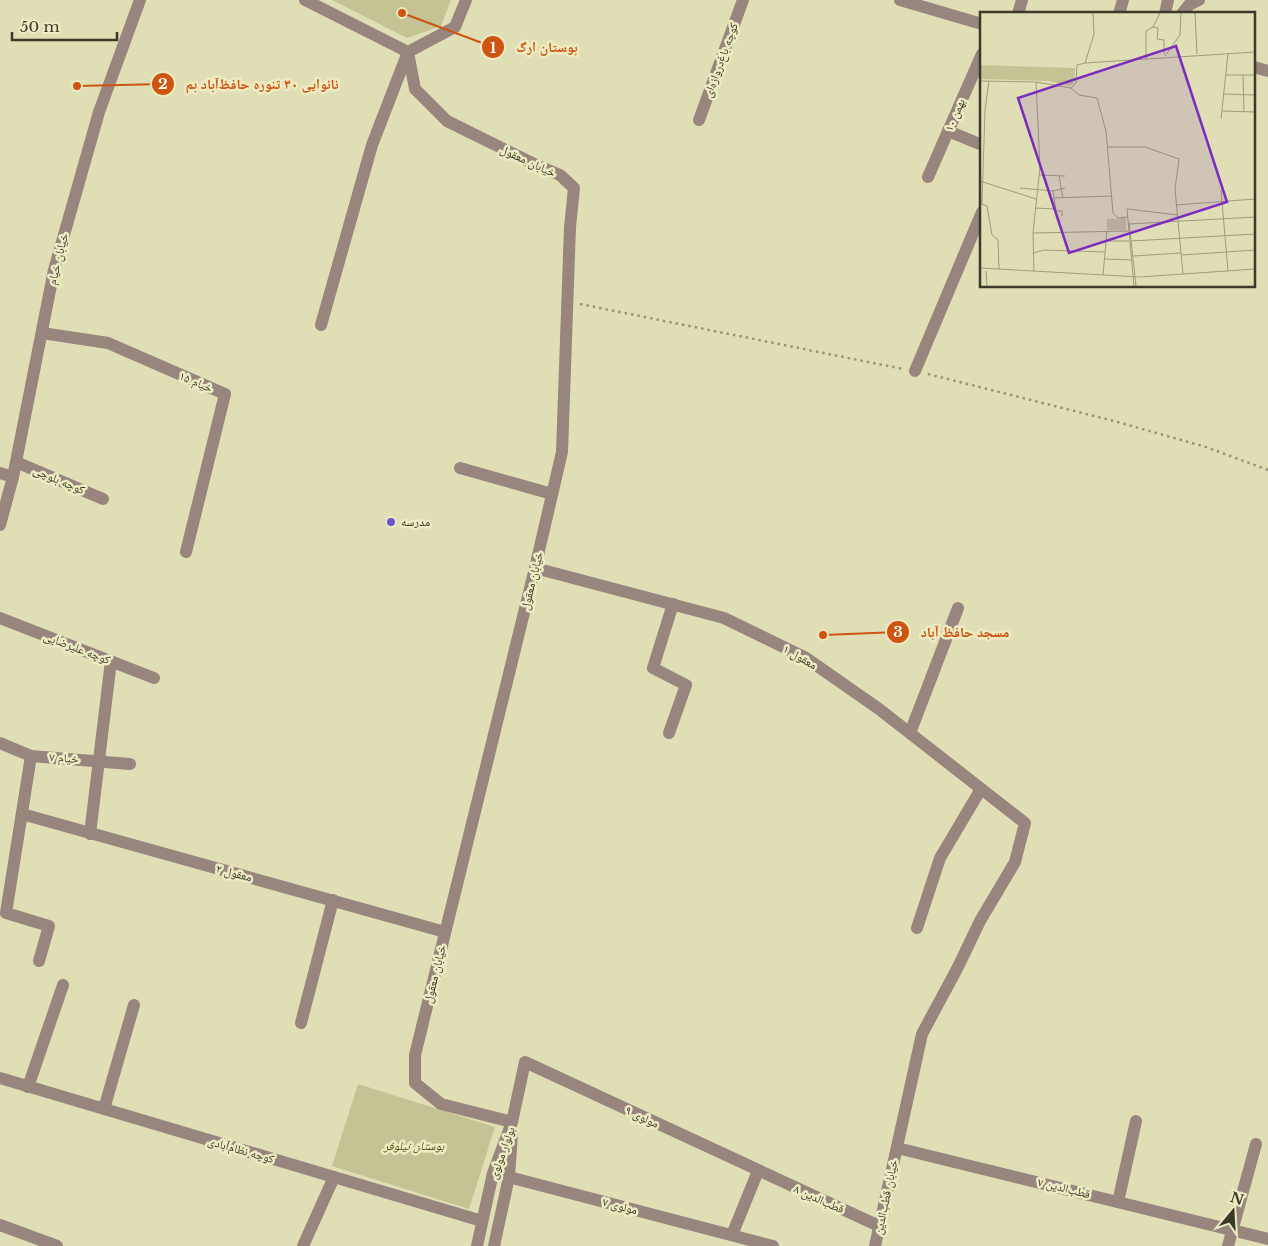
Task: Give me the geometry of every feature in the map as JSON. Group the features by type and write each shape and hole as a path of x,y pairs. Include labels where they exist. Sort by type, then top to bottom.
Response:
{"street":[{"name":"خیابان خیام","path":"0,525 13,477 54,270 99,112 140,0"},
{"path":"304,0 408,52"},
{"path":"321,325 372,145 408,52 455,27 466,0"},
{"name":"کوچه باغ‌دروازه‌ای","path":"699,120 743,0"},
{"path":"900,0 980,23"},
{"path":"1184,12 1189,5 1199,0"},
{"name":"خیابان معقول","path":"408,52 415,89 447,121 560,175 574,188 570,227 562,452 415,1055 415,1083 441,1104 512,1122"},
{"name":"بهمن ۱۰","path":"928,177 980,59"},
{"path":"948,131 980,144"},
{"path":"916,371 980,217"},
{"name":"خیام ۱۵","path":"42,333 108,343 225,394 186,552"},
{"name":"کوچه بلوچی","path":"16,462 102,499"},
{"path":"460,468 552,494"},
{"path":"0,473 13,477"},
{"name":"معقول ۱","path":"535,568 724,618 806,658 879,709 1025,823"},
{"path":"669,733 686,685 653,668 673,604"},
{"path":"910,733 958,608"},
{"name":"کوچه علیرضایی","path":"0,618 154,678"},
{"path":"90,834 111,662"},
{"name":"خیام ۷","path":"0,743 31,756 130,764"},
{"path":"31,756 22,814 5,891 6,912 49,926 39,960"},
{"path":"918,928 940,858 981,789"},
{"name":"معقول ۲","path":"22,814 445,932"},
{"name":"خیابان قطب‌الدین","path":"875,1246 922,1034 958,968 980,921 1015,862 1025,823"},
{"path":"301,1023 333,900"},
{"path":"28,1087 63,985"},
{"path":"104,1109 134,1005"},
{"name":"مولوی ۹","path":"512,1122 525,1062 758,1171"},
{"name":"کوچه نظام‌آبادی","path":"0,1078 482,1221"},
{"path":"1118,1202 1136,1121"},
{"name":"بولوار مولوی","path":"494,1246 509,1177 512,1122"},
{"name":"بولوار مولوی","path":"477,1246 493,1173 512,1122"},
{"path":"1228,1246 1256,1144"},
{"name":"قطب‌الدین ۷","path":"897,1148 1268,1238"},
{"path":"732,1235 758,1171"},
{"name":"قطب‌الدین ۸","path":"758,1171 879,1226"},
{"path":"303,1246 334,1177"},
{"name":"مولوی ۷","path":"509,1177 773,1246"},
{"path":"0,1225 57,1246"}],"green space":[{"path":"332,0 451,0 441,26 407,38"},
{"name":"بوستان نیلوفر","path":"358,1084 495,1127 469,1209 332,1166"}],"place":[{"name":"بوستان ارگ","path":"402,13"},
{"name":"نانوایی ۳۰ تنوره حافظ‌آباد بم","path":"77,86"},
{"name":"مدرسه","path":"391,522"},
{"name":"مسجد حافظ آباد","path":"823,635"}]}
